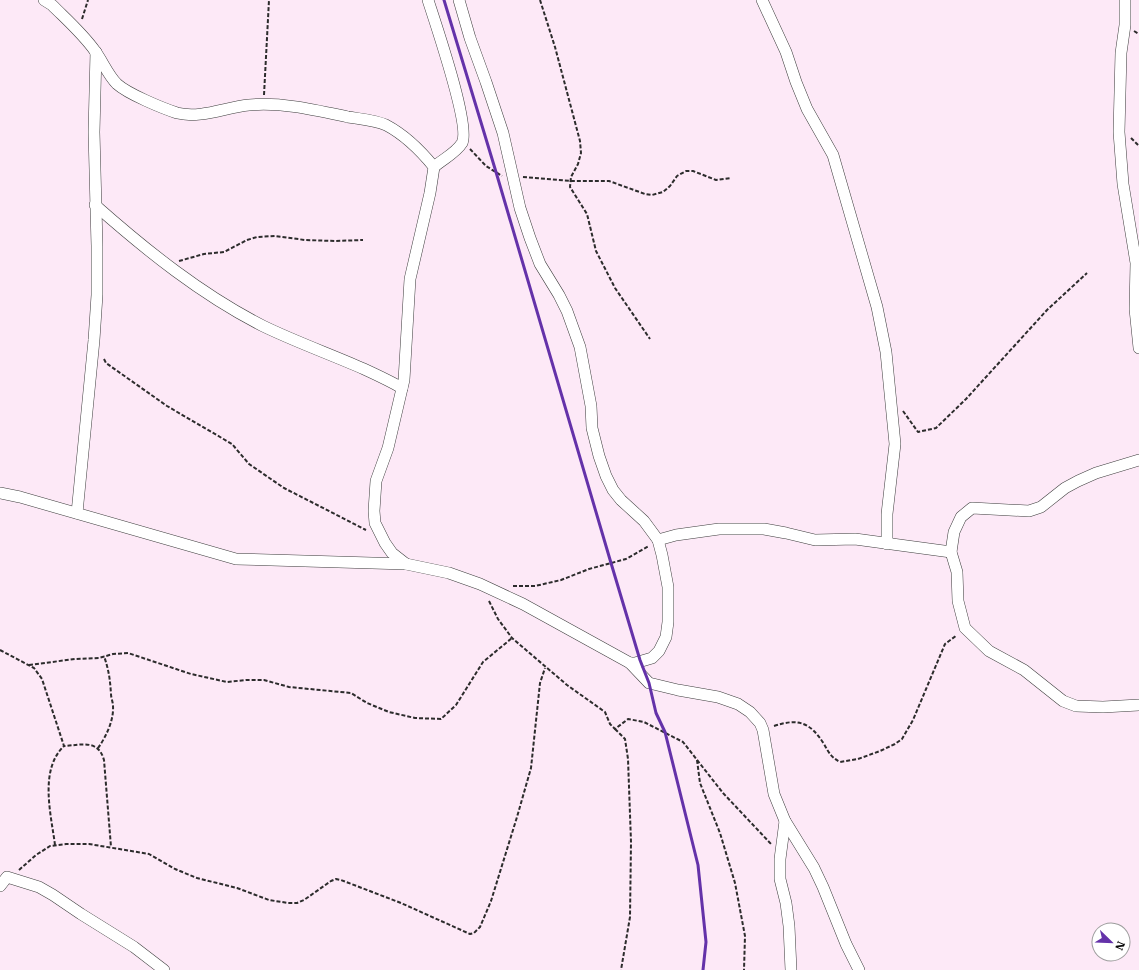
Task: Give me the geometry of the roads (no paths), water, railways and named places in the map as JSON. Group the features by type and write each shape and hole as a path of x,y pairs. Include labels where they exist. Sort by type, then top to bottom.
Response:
{"street":[{"path":"44,0 52,5 78,31 96,52 112,77 118,84 132,94 178,113 201,114 247,105 263,104 301,107 385,125 398,132 434,167"},
{"path":"406,564 392,553 375,523 374,511 376,481 388,448 404,380 410,279 430,193 434,167 454,152 463,142 464,129 462,115 428,0"},
{"path":"459,0 470,38 503,133 520,208 540,264 567,311 580,347 591,406 592,428 606,476 613,490 621,500 644,521 658,540 662,555 668,588 668,622 666,637 659,651 652,658 630,663"},
{"path":"762,0 786,52 807,108 833,155 877,307 886,352 896,444 887,514 887,544"},
{"path":"1125,0 1125,25 1121,53 1119,132 1123,184 1136,263 1135,309 1139,348"},
{"path":"77,513 94,340 97,274 94,132 96,52"},
{"path":"96,205 167,265 215,299 262,325 306,346 365,369 402,388"},
{"path":"1139,460 1096,473 1078,481 1065,488 1041,507 1029,511 972,508 961,517 954,532 951,552 957,572 958,600 965,628 989,651 1024,670 1064,701 1076,706 1103,707 1139,705"},
{"path":"0,493 20,497 236,559 406,564 450,573 480,584 523,604 630,663 649,684 718,697 738,704 750,712 760,723 763,730 774,794 785,821 814,868 846,944 859,970"},
{"path":"658,540 676,535 719,530 764,529 815,540 855,540 951,552"},
{"path":"785,821 780,859 780,879 786,903 789,926 791,970"},
{"path":"0,886 7,878 40,887 134,947 164,970"}],"railway":[{"path":"444,0 640,660 649,683 656,713 665,732 698,865 706,942 703,970"}]}
